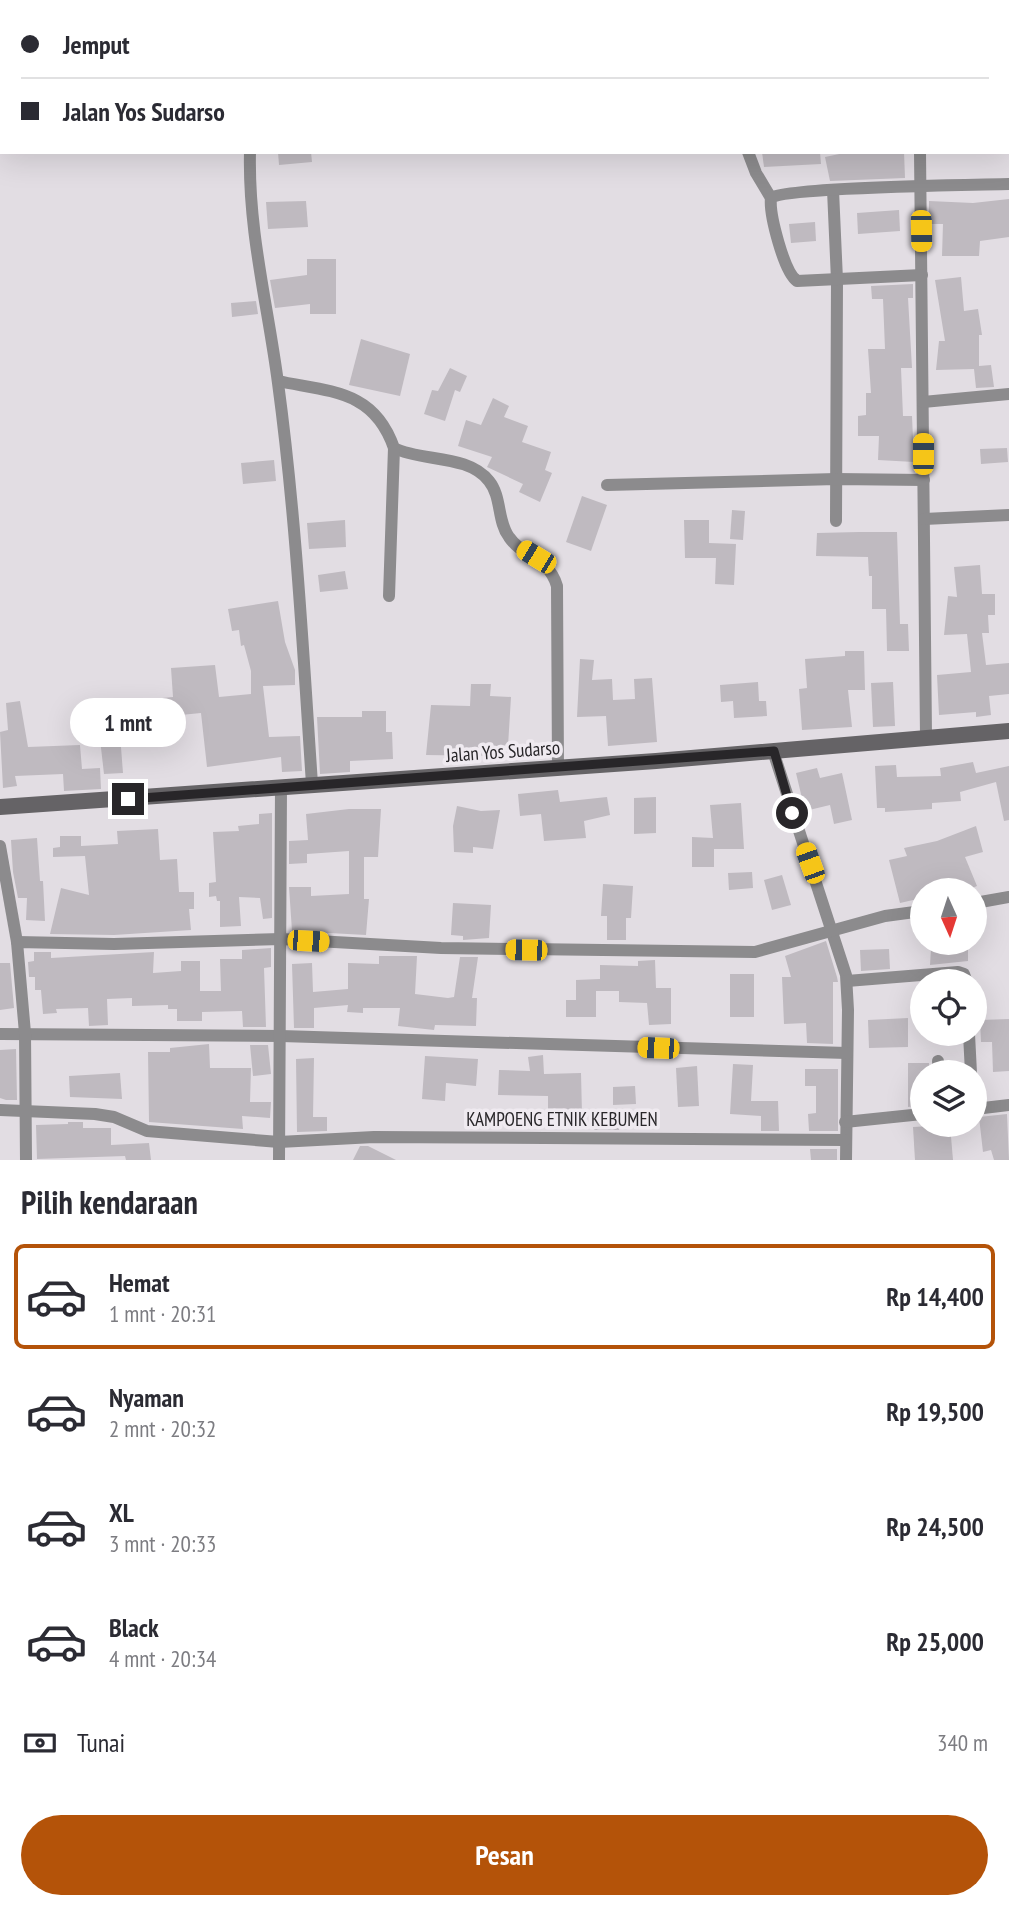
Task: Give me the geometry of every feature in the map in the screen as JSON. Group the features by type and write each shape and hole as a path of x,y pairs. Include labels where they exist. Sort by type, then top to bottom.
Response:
{"main road":[{"name":"Jalan Yos Sudarso","path":"0,807 558,768 1009,731"}],"street":[{"path":"250,154 258,269 278,382 295,537 312,784"},
{"path":"749,154 756,173 771,198 777,234 792,277 797,281 922,275"},
{"path":"919,154 926,736"},
{"path":"771,198 782,193 1009,184"},
{"path":"833,190 837,280 836,521"},
{"path":"278,382 358,400 380,418 394,448 388,596"},
{"path":"923,402 1009,394"},
{"path":"394,448 465,466 488,479 495,490 509,538 547,566 554,575 558,606 558,768"},
{"path":"607,485 836,479 924,480"},
{"path":"924,519 1009,515"},
{"path":"774,751 847,981 846,1160"},
{"path":"279,1160 281,788"},
{"path":"0,846 17,942 25,1033 26,1160"},
{"path":"987,900 1009,897"},
{"path":"17,942 114,944 281,939 441,948 738,953 771,950 885,916 910,913"},
{"path":"847,981 910,976"},
{"path":"0,1034 281,1036 846,1053"},
{"path":"987,1108 1009,1105"},
{"name":"KAMPOENG ETNIK KEBUMEN","path":"0,1110 114,1117 146,1131 279,1142 374,1137 845,1140"},
{"path":"845,1122 910,1115"}],"building":[{"path":"278,154 311,154 312,162 279,165"},
{"path":"762,154 820,154 821,164 764,167"},
{"path":"839,154 904,154 905,178 830,181 825,157"},
{"path":"1009,199 1009,237 980,241 979,256 942,256 943,224 929,224 929,201 973,203"},
{"path":"306,201 308,227 268,229 266,202"},
{"path":"899,210 900,231 858,234 857,213"},
{"path":"815,222 816,241 791,243 789,224"},
{"path":"307,259 336,259 336,314 310,314 310,304 275,308 270,280 307,275"},
{"path":"961,277 964,311 978,309 982,335 979,335 979,366 991,365 994,387 976,388 974,369 936,370 939,341 945,341 935,280"},
{"path":"913,284 913,298 908,298 912,368 901,368 903,416 912,416 914,462 878,460 879,436 858,436 858,416 866,415 866,393 871,393 868,349 885,349 883,299 872,299 871,286"},
{"path":"256,301 258,314 232,317 231,303"},
{"path":"361,339 410,354 400,396 349,385"},
{"path":"450,368 467,376 460,392 455,390 445,421 424,414 432,390 438,391"},
{"path":"493,398 509,406 504,417 528,426 522,442 551,452 545,470 552,473 540,502 519,492 523,484 487,467 492,457 458,446 466,420 481,425"},
{"path":"1007,448 1008,462 981,464 980,449"},
{"path":"274,460 276,481 243,484 241,463"},
{"path":"582,496 607,505 591,551 566,542"},
{"path":"732,510 745,511 743,540 730,539"},
{"path":"345,520 346,547 309,549 307,523"},
{"path":"684,520 709,520 709,543 736,544 734,585 715,584 716,558 685,558"},
{"path":"897,532 900,624 908,624 909,651 887,651 886,609 872,609 872,576 869,576 868,557 816,556 817,533"},
{"path":"980,565 982,594 995,594 995,615 988,615 989,633 982,633 986,665 1009,663 1009,694 989,696 991,715 976,717 976,712 939,715 937,675 971,672 967,634 944,635 948,596 957,597 954,567"},
{"path":"345,571 348,589 320,592 318,575"},
{"path":"278,601 285,642 295,670 295,685 263,686 269,737 300,736 302,771 282,772 281,757 207,767 201,713 119,721 123,773 104,774 96,704 173,697 171,668 215,665 219,697 251,694 251,671 244,645 241,646 239,630 232,631 228,609"},
{"path":"845,651 864,651 865,690 848,690 852,727 802,730 799,689 807,688 805,659 845,656"},
{"path":"580,659 594,660 592,680 612,679 613,700 635,699 634,679 652,678 657,742 608,746 606,716 577,717"},
{"path":"758,682 759,701 766,701 767,716 734,718 733,701 721,702 720,685"},
{"path":"893,682 895,726 873,727 871,683"},
{"path":"471,684 491,684 490,696 511,697 508,746 503,746 502,750 490,750 490,756 426,755 431,705 470,706"},
{"path":"20,701 28,747 80,745 82,769 100,768 101,789 64,791 63,774 15,776 17,786 3,788 0,732 8,730 6,703"},
{"path":"362,711 386,711 386,732 392,732 393,759 350,761 350,772 320,774 317,717 362,717"},
{"path":"973,762 976,773 1009,766 1009,820 1004,821 996,782 960,792 961,801 932,803 932,809 885,812 885,808 877,808 875,766 896,765 897,777 941,776 940,768"},
{"path":"817,768 820,778 842,773 852,820 834,824 830,805 805,811 796,773"},
{"path":"558,790 560,802 607,797 610,815 584,821 586,838 544,841 541,814 520,816 518,794"},
{"path":"656,797 656,833 634,834 634,798"},
{"path":"741,803 744,849 714,849 714,867 692,867 692,837 713,838 710,805"},
{"path":"457,806 481,811 500,810 493,849 473,847 473,853 454,852 453,826"},
{"path":"349,809 381,809 378,857 364,857 364,899 369,899 366,935 292,931 289,887 311,887 311,896 349,894 349,851 307,854 307,863 289,864 289,841 308,840 306,814"},
{"path":"272,813 272,918 263,919 260,898 239,897 241,926 220,927 220,901 217,901 216,896 209,897 209,883 216,882 213,832 239,831 238,826 259,824 259,814"},
{"path":"976,826 983,852 965,857 974,878 910,878 910,901 900,903 889,860 907,856 904,848 937,841"},
{"path":"158,829 160,860 177,859 179,892 194,892 194,909 189,909 191,930 114,935 50,934 61,888 89,895 85,856 53,857 53,848 60,847 60,836 81,836 81,846 118,844 117,831"},
{"path":"37,838 45,921 26,920 27,898 18,898 13,872 11,840"},
{"path":"752,872 753,888 729,890 728,873"},
{"path":"782,875 791,905 772,910 764,880"},
{"path":"603,884 633,886 631,918 626,918 626,940 607,940 607,916 601,916"},
{"path":"453,903 491,905 489,938 463,940 463,936 451,935"},
{"path":"826,941 838,982 833,982 833,1044 807,1043 806,1023 784,1024 782,977 791,977 785,956"},
{"path":"271,948 271,967 264,968 266,1027 243,1027 242,1011 202,1012 202,1021 177,1021 177,1009 168,1009 168,1005 132,1006 132,998 107,999 108,1025 89,1026 88,1008 56,1009 57,1013 43,1014 41,990 35,990 35,977 29,977 28,962 34,961 34,952 51,952 51,958 154,952 153,973 181,971 181,961 200,961 200,991 221,991 220,959 242,959 242,950"},
{"path":"889,949 890,969 861,971 860,950"},
{"path":"379,956 417,956 415,994 448,998 454,997 460,957 478,957 472,998 477,998 476,1026 435,1025 434,1030 398,1026 400,1008 363,1008 363,1013 347,1012 348,1005 314,1008 314,1028 294,1028 292,964 312,963 313,992 348,989 348,963 379,964"},
{"path":"931,956 968,956 968,961 930,965"},
{"path":"655,960 656,988 671,988 671,1024 649,1025 647,1003 619,1002 619,991 596,991 596,1017 566,1017 566,1000 576,1000 576,980 600,979 600,965 638,966 638,961"},
{"path":"0,963 10,963 14,1008 0,1010"},
{"path":"730,974 754,974 754,1017 730,1017"},
{"path":"908,1018 908,1047 869,1048 868,1020"},
{"path":"1009,1019 1009,1071 993,1072 992,1042 987,1042 987,1020"},
{"path":"209,1044 210,1068 251,1068 250,1102 271,1102 270,1118 242,1116 243,1129 149,1122 148,1052 170,1052 170,1048"},
{"path":"250,1045 268,1045 271,1074 253,1076"},
{"path":"16,1049 17,1100 6,1100 0,1098 0,1050"},
{"path":"543,1055 544,1074 581,1073 582,1114 548,1115 548,1096 498,1095 499,1070 530,1071 528,1057"},
{"path":"425,1056 478,1059 476,1086 446,1083 445,1101 422,1099"},
{"path":"314,1058 313,1117 327,1117 327,1131 297,1132 296,1059"},
{"path":"908,1063 910,1063 910,1107"},
{"path":"733,1064 753,1065 751,1101 778,1101 779,1131 761,1131 761,1116 730,1114"},
{"path":"697,1066 699,1106 678,1107 676,1068"},
{"path":"805,1069 838,1069 838,1131 809,1131 808,1114 816,1113 816,1086 805,1086"},
{"path":"120,1073 122,1099 70,1097 69,1076"},
{"path":"635,1086 636,1104 613,1105 613,1087"},
{"path":"618,1109 619,1130 594,1130 594,1110"},
{"path":"1007,1114 1009,1160 994,1160 991,1150 983,1152 981,1137 987,1137 987,1116"},
{"path":"83,1122 83,1128 111,1128 111,1145 149,1143 151,1160 126,1160 125,1156 37,1159 36,1125"},
{"path":"914,1137 951,1137 953,1160 915,1160"},
{"path":"360,1146 368,1146 396,1160 353,1160"},
{"path":"810,1149 837,1149 837,1160 811,1160"}],"route":[{"path":"128,799 774,751 792,813"}]}
